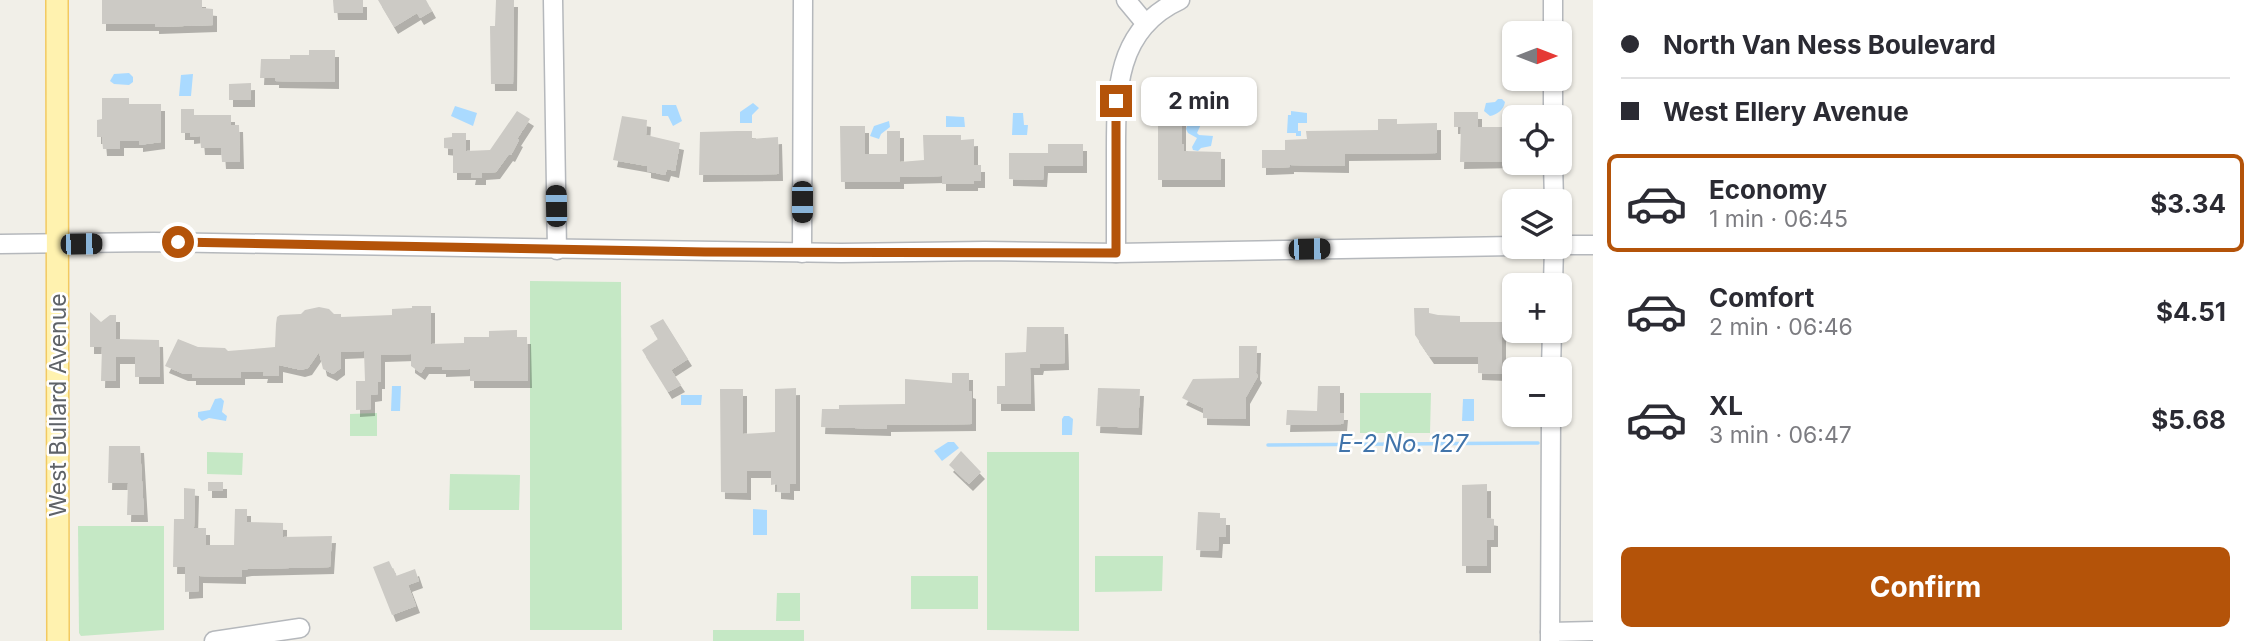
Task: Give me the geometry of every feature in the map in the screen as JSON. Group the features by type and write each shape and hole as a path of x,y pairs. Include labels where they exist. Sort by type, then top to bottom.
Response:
{"main road":[{"name":"West Bullard Avenue","path":"57,0 58,641"}],"street":[{"path":"553,0 557,250"},
{"path":"802,253 803,0"},
{"path":"1126,0 1146,24"},
{"path":"1116,253 1117,86 1136,37 1161,11 1180,0"},
{"path":"1553,0 1553,21"},
{"path":"0,244 153,242 802,253 1116,253 1502,246"},
{"path":"1572,245 1593,245"},
{"path":"1551,427 1550,636 1593,631"},
{"path":"214,641 300,628"}],"green space":[{"path":"530,281 621,282 622,630 530,630"},
{"path":"1360,393 1431,393 1430,433 1360,433"},
{"path":"377,413 377,436 350,436 350,414"},
{"path":"207,452 243,453 242,475 207,474"},
{"path":"987,452 1079,452 1079,631 987,630"},
{"path":"450,474 520,475 519,510 449,510"},
{"path":"78,526 164,526 164,630 81,636"},
{"path":"1095,556 1163,556 1162,591 1095,592"},
{"path":"911,576 978,576 978,609 911,609"},
{"path":"777,593 800,593 800,621 776,621"},
{"path":"713,630 804,630 804,641 713,641"}],"water":[{"path":"129,73 133,82 129,85 114,84 110,81 114,74"},
{"path":"193,74 191,96 179,96 181,75"},
{"path":"1502,99 1505,102 1499,112 1490,116 1484,111 1486,103"},
{"path":"753,103 759,108 752,115 752,123 740,123 740,112"},
{"path":"662,105 676,105 682,121 673,126 668,116 662,116"},
{"path":"455,106 477,113 473,126 451,116"},
{"path":"1291,111 1307,113 1307,123 1298,123 1301,136 1287,133 1288,115 1291,115"},
{"path":"1013,113 1023,113 1024,125 1028,125 1027,135 1012,135"},
{"path":"946,116 964,117 965,127 946,127"},
{"path":"1197,117 1202,122 1197,133 1213,136 1211,146 1198,151 1192,147 1197,138 1186,129 1189,120"},
{"path":"889,121 890,127 879,139 870,136 874,126"},
{"path":"392,386 401,386 400,411 391,411"},
{"path":"681,395 702,395 701,405 681,405"},
{"path":"221,398 224,401 222,412 227,416 226,421 209,418 202,421 198,417 198,412 210,410 215,399"},
{"path":"1463,399 1474,399 1474,421 1462,421"},
{"path":"1064,416 1073,419 1072,435 1062,435"},
{"path":"948,442 954,442 959,448 942,461 934,451"},
{"path":"753,509 767,510 767,535 753,535"}],"building":[{"path":"102,0 202,0 202,8 213,9 213,25 155,27 155,24 102,24"},
{"path":"333,0 363,0 363,13 334,13"},
{"path":"378,0 426,0 432,11 420,18 417,13 394,27"},
{"path":"496,0 514,0 513,84 491,84 490,26 495,26"},
{"path":"309,50 335,50 335,82 275,81 275,78 260,78 261,59 290,59 290,55 309,55"},
{"path":"251,83 251,100 229,100 229,84"},
{"path":"102,98 129,98 129,104 161,104 161,142 139,145 139,141 120,141 120,149 103,149 102,137 97,137 97,120 102,119"},
{"path":"181,109 194,109 194,115 231,115 231,125 239,125 240,162 222,162 221,148 201,148 200,136 190,137 190,133 181,133"},
{"path":"517,111 530,119 517,139 519,140 511,155 509,154 496,172 482,173 482,178 471,178 472,173 453,173 453,149 444,148 444,138 452,137 452,133 466,133 466,151 490,150"},
{"path":"1454,112 1478,112 1478,127 1502,127 1502,161 1460,162 1461,127 1454,127"},
{"path":"622,116 647,120 646,135 680,143 675,171 667,169 665,175 647,171 647,166 613,160"},
{"path":"1158,118 1182,119 1184,151 1221,152 1221,180 1158,180"},
{"path":"1378,119 1397,119 1397,124 1437,123 1437,153 1345,154 1345,166 1290,165 1262,168 1262,150 1285,150 1285,140 1307,139 1306,131 1378,130"},
{"path":"840,126 865,126 865,154 887,154 887,131 900,131 900,162 924,160 923,135 961,135 961,140 974,139 974,165 981,165 981,181 974,181 974,184 942,184 942,176 900,177 900,182 841,182"},
{"path":"752,131 752,139 778,137 779,174 699,175 700,132"},
{"path":"1048,144 1083,144 1083,166 1044,166 1043,180 1009,179 1009,153 1048,153"},
{"path":"431,306 431,344 464,343 464,337 489,337 489,331 517,330 517,337 527,337 528,381 470,381 470,369 442,370 442,367 425,367 421,373 411,366 411,354 381,355 378,394 371,395 371,409 356,410 356,381 365,381 364,351 341,352 341,368 333,374 323,369 319,352 308,368 301,370 279,365 279,376 263,376 264,372 241,372 241,378 192,378 192,374 184,374 165,366 178,339 198,347 225,348 228,351 275,347 277,317 280,315 301,314 305,310 319,307 329,309 334,314 341,314 341,317 392,315 392,309"},
{"path":"1414,308 1429,308 1429,313 1438,315 1460,316 1460,322 1502,322 1502,374 1478,373 1478,357 1430,357 1415,335"},
{"path":"90,312 101,322 110,315 116,315 116,339 159,340 160,377 135,377 135,357 116,357 116,381 101,381 102,347 90,347"},
{"path":"663,319 688,359 671,370 681,385 668,392 642,350 658,339 650,326"},
{"path":"1027,327 1064,327 1065,363 1040,364 1039,368 1030,368 1031,404 997,404 997,386 1005,386 1005,353 1026,352"},
{"path":"1239,346 1257,346 1258,376 1246,397 1246,419 1203,418 1203,408 1182,398 1193,379 1239,378"},
{"path":"952,373 969,373 972,424 887,425 887,429 821,427 822,409 839,409 839,405 905,404 905,379 952,383"},
{"path":"1318,386 1340,386 1340,413 1344,413 1343,424 1286,425 1287,410 1317,411"},
{"path":"796,388 796,484 790,484 790,493 777,492 777,484 771,485 771,471 747,471 747,493 721,492 720,389 743,389 743,434 775,432 775,389"},
{"path":"1098,388 1140,389 1138,428 1096,426"},
{"path":"109,446 140,446 144,515 127,515 128,483 108,483"},
{"path":"961,451 981,472 969,484 949,465"},
{"path":"208,482 223,482 223,491 208,491"},
{"path":"1487,484 1487,518 1494,519 1494,540 1487,540 1487,566 1462,566 1462,485"},
{"path":"184,488 195,489 194,528 206,528 206,545 234,545 235,509 247,509 247,522 283,523 283,537 332,536 330,567 248,569 242,570 242,577 199,576 199,591 185,592 185,567 173,567 174,519 184,519"},
{"path":"1198,512 1220,513 1220,518 1226,518 1226,537 1219,537 1218,551 1196,550"},
{"path":"389,561 396,576 415,569 419,581 408,585 416,606 392,615 373,567"}],"waterway":[{"name":"E-2 No. 127","path":"1268,445 1538,443"}],"route":[{"path":"178,242 705,252 1116,253 1116,101"}]}
